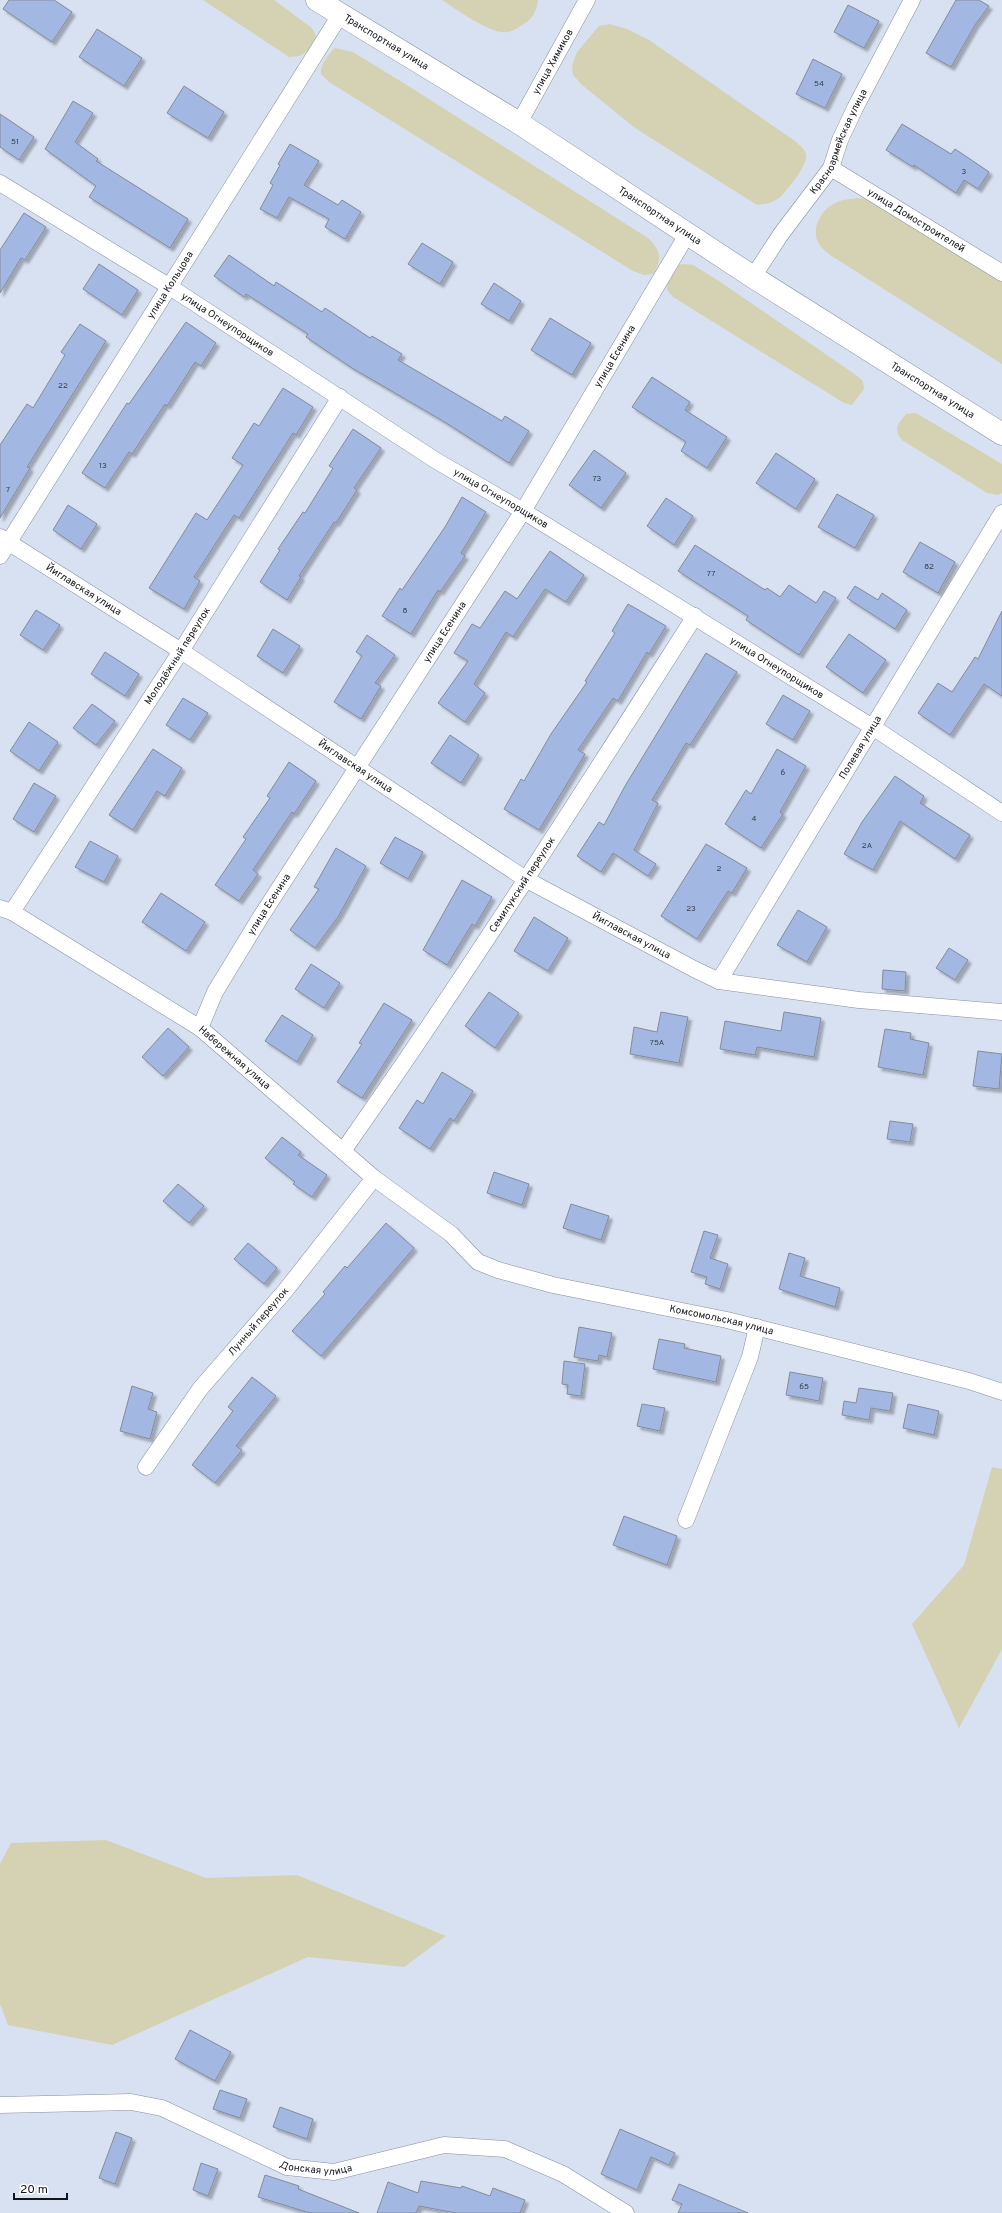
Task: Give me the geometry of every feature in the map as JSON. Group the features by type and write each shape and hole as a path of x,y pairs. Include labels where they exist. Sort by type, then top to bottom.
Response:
{"main road":[{"name":"Транспортная улица","path":"317,0 519,122 753,277 1002,434"}],"street":[{"name":"улица Химиков","path":"519,122 587,0"},
{"name":"Красноармейская улица","path":"753,277 781,234 832,168 840,140 855,108 912,0"},
{"name":"улица Кольцова","path":"0,556 5,539 170,287 340,15"},
{"name":"улица Домостроителей","path":"832,168 1002,273"},
{"name":"улица Огнеупорщиков","path":"0,183 170,287 435,460 523,511 695,616 874,728 1002,813"},
{"name":"улица Есенина","path":"200,1028 215,992 260,918 523,511 688,233"},
{"name":"Молодёжный переулок","path":"6,910 181,651 340,397"},
{"name":"Полевая улица","path":"719,981 874,728 1002,513"},
{"name":"Йиглавская улица","path":"5,539 181,651 527,880 719,981"},
{"name":"Семилукский переулок","path":"343,1151 415,1049 527,880 695,616"},
{"name":"Набережная улица","path":"6,910 200,1028 374,1178 451,1234"},
{"path":"719,981 859,1000 1002,1012"},
{"name":"Лунный переулок","path":"146,1467 200,1388 286,1291 374,1178"},
{"name":"Комсомольская улица","path":"451,1234 478,1262 498,1270 553,1285 757,1327 969,1381 1002,1392"},
{"path":"686,1520 750,1357 757,1327"},
{"name":"Донская улица","path":"0,2105 131,2102 162,2108 287,2167 334,2172 444,2145 505,2149 563,2174 626,2213"}],"shaded area":[{"path":"203,0 274,0 312,28 316,36 314,43 308,51 299,56 289,57"},
{"path":"442,0 538,1 535,12 529,20 512,31 501,32 483,26"},
{"path":"610,24 627,29 649,40 801,146 806,155 805,162 796,178 783,194 772,202 757,205 635,128 582,85 573,75 572,66 577,52 599,26"},
{"path":"335,48 353,52 648,238 655,246 659,255 658,264 653,274 644,275 633,271 329,82 321,74 321,71 325,60"},
{"path":"859,198 871,200 1002,282 1002,364 830,255 821,247 817,238 816,226 821,215 830,206 838,202 847,199"},
{"path":"678,265 693,265 719,281 856,375 863,381 864,389 852,405 844,403 673,297 667,290 667,285"},
{"path":"916,413 1002,464 1002,493 998,495 987,493 902,440 897,430 901,420 906,414"},
{"path":"992,1467 1002,1469 1002,1649 959,1728 912,1624 964,1565"},
{"path":"106,1840 206,1878 297,1875 446,1936 404,1967 308,1957 112,2045 8,2025 0,2004 0,1864 11,1843"}],"building":[{"path":"9,0 54,0 72,12 52,42 3,9"},
{"path":"956,0 979,0 989,6 975,25 951,67 926,53"},
{"path":"848,5 879,21 864,48 834,32"},
{"path":"97,29 142,58 124,86 79,57"},
{"path":"813,59 842,74 825,108 796,94"},
{"path":"184,86 224,112 208,138 167,113"},
{"path":"73,101 93,113 75,142 98,159 96,161 188,219 170,248 89,197 96,186 45,149"},
{"path":"0,114 34,137 19,160 0,147"},
{"path":"902,124 951,154 955,149 989,172 978,189 964,180 956,193 914,165 913,167 886,150"},
{"path":"290,144 319,161 304,185 338,205 342,200 361,212 345,239 325,227 329,219 289,197 277,218 260,209 273,185 270,183 280,165 278,164"},
{"path":"24,213 46,227 25,260 21,258 0,293 0,250"},
{"path":"422,243 453,262 440,284 408,264"},
{"path":"229,255 274,286 276,282 322,312 325,308 370,338 372,336 402,354 398,360 502,421 505,416 529,431 509,463 443,421 352,368 306,337 308,334 246,294 244,297 214,276"},
{"path":"99,264 138,290 122,315 83,289"},
{"path":"494,283 521,301 509,321 481,304"},
{"path":"550,318 591,343 572,375 531,350"},
{"path":"186,322 216,343 201,366 195,362 167,406 165,404 132,454 129,452 105,488 82,473 127,403 129,404"},
{"path":"80,324 106,341 27,467 30,468 0,518 0,445 27,404 33,408 65,355 61,352"},
{"path":"652,377 690,402 685,410 727,437 707,468 681,451 686,442 632,407"},
{"path":"283,388 313,407 296,435 293,433 239,518 234,515 194,577 200,581 184,609 149,588 196,513 207,520 243,465 232,458 254,423 259,426"},
{"path":"353,429 381,448 354,488 357,490 336,523 334,522 299,576 301,577 287,600 260,582 280,550 278,549 303,512 305,513 333,468 329,466"},
{"path":"594,450 626,473 601,508 569,485"},
{"path":"776,453 815,479 796,509 756,483"},
{"path":"837,494 874,515 855,548 818,527"},
{"path":"462,497 486,512 461,553 465,556 440,592 438,590 411,634 382,616 400,588 402,590 445,527"},
{"path":"666,498 693,516 674,545 647,526"},
{"path":"68,505 97,524 81,549 53,530"},
{"path":"920,542 955,562 938,593 903,572"},
{"path":"695,545 765,590 767,588 780,597 789,585 816,603 824,591 836,598 799,655 746,620 748,616 678,571"},
{"path":"550,551 584,575 566,602 545,589 513,637 506,632 474,684 485,693 465,722 438,703 468,661 454,653 472,624 480,628 505,591 517,599"},
{"path":"855,586 878,600 882,593 907,610 895,629 847,598"},
{"path":"628,604 666,626 649,654 647,652 618,701 613,698 578,750 585,754 539,830 504,809 521,779 524,781 551,734 587,682 585,681 615,633 612,631"},
{"path":"36,610 60,625 43,650 20,635"},
{"path":"1002,611 1002,696 984,684 950,735 918,713 938,683 952,692 975,657 978,659"},
{"path":"273,629 300,646 283,673 257,656"},
{"path":"849,634 886,660 863,693 826,667"},
{"path":"367,635 395,655 375,683 381,686 361,719 334,702 362,656 356,652"},
{"path":"105,652 139,674 125,696 91,674"},
{"path":"706,653 737,672 690,745 686,743 652,800 658,803 634,850 656,864 648,876 613,853 601,872 577,856 599,822 604,825 625,786"},
{"path":"783,695 810,711 793,740 766,724"},
{"path":"183,698 208,713 190,740 166,725"},
{"path":"92,704 115,721 96,745 73,728"},
{"path":"29,722 58,742 39,771 10,751"},
{"path":"450,735 479,755 461,783 431,763"},
{"path":"153,749 182,768 165,796 157,791 133,830 109,815"},
{"path":"777,749 806,766 780,812 783,814 761,848 725,824 746,790 751,794"},
{"path":"289,762 316,781 294,814 292,812 253,870 258,874 239,901 215,885 246,839 243,837 270,798 267,796"},
{"path":"895,776 924,796 920,803 970,835 955,859 900,821 873,870 844,854 862,822"},
{"path":"34,783 56,796 34,832 13,819"},
{"path":"395,837 423,852 408,879 380,863"},
{"path":"90,841 118,856 104,882 75,867"},
{"path":"706,844 747,868 732,893 728,891 697,939 661,916"},
{"path":"336,848 366,866 338,917 315,948 290,930 319,889 314,887"},
{"path":"462,880 492,897 475,926 472,924 447,965 423,950"},
{"path":"161,893 205,922 186,951 142,922"},
{"path":"798,910 827,927 807,962 777,945"},
{"path":"534,917 568,938 548,971 514,951"},
{"path":"949,948 968,960 955,980 936,968"},
{"path":"311,964 340,983 324,1008 295,989"},
{"path":"883,970 906,972 905,991 882,989"},
{"path":"489,992 519,1013 495,1048 465,1026"},
{"path":"384,1003 412,1020 362,1098 337,1082 362,1044 359,1043"},
{"path":"661,1012 688,1017 679,1063 630,1054 634,1027 657,1032"},
{"path":"784,1012 821,1018 814,1057 757,1047 755,1055 720,1049 725,1021 781,1031"},
{"path":"282,1015 313,1035 297,1062 265,1041"},
{"path":"168,1028 189,1047 163,1076 142,1057"},
{"path":"885,1029 911,1033 910,1039 929,1043 923,1075 878,1067"},
{"path":"978,1051 1002,1054 999,1089 973,1086"},
{"path":"442,1072 473,1091 454,1121 450,1118 430,1149 399,1128 417,1100 423,1104"},
{"path":"890,1121 913,1124 910,1142 887,1139"},
{"path":"282,1137 301,1152 298,1155 327,1175 312,1197 293,1184 295,1182 265,1158"},
{"path":"494,1172 529,1184 522,1205 487,1193"},
{"path":"178,1184 204,1206 189,1223 163,1201"},
{"path":"571,1204 609,1216 601,1240 563,1228"},
{"path":"386,1223 414,1248 321,1356 292,1331 325,1294 323,1292 345,1266 347,1268"},
{"path":"704,1231 718,1235 710,1258 728,1264 720,1289 705,1284 707,1277 691,1272"},
{"path":"248,1243 277,1268 264,1284 234,1259"},
{"path":"789,1253 805,1258 800,1276 840,1288 835,1307 779,1289"},
{"path":"579,1327 612,1333 607,1357 599,1355 598,1361 574,1357"},
{"path":"659,1339 685,1344 684,1348 721,1356 716,1382 653,1369"},
{"path":"564,1361 585,1364 581,1396 567,1394 568,1385 562,1384"},
{"path":"790,1372 823,1378 819,1401 786,1395"},
{"path":"252,1377 276,1396 236,1446 242,1450 215,1483 192,1465 233,1411 228,1407"},
{"path":"132,1386 153,1393 148,1409 157,1412 150,1439 120,1431"},
{"path":"859,1388 893,1393 890,1411 871,1408 869,1420 842,1415 844,1401 856,1403"},
{"path":"642,1404 665,1408 660,1431 637,1426"},
{"path":"908,1404 939,1411 934,1435 903,1428"},
{"path":"624,1516 677,1536 667,1565 613,1545"},
{"path":"190,2030 231,2052 215,2081 175,2059"},
{"path":"220,2090 247,2099 240,2118 213,2109"},
{"path":"280,2107 313,2119 307,2139 273,2127"},
{"path":"620,2129 675,2153 669,2165 651,2157 637,2190 601,2174"},
{"path":"116,2132 132,2138 115,2184 99,2178"},
{"path":"201,2163 218,2169 208,2196 193,2190"},
{"path":"265,2175 299,2186 298,2189 359,2213 310,2213 258,2197"},
{"path":"421,2181 461,2188 462,2186 490,2196 493,2188 525,2200 520,2213 456,2213 419,2206 416,2213 377,2213 388,2182 418,2193"},
{"path":"679,2184 748,2213 678,2213 682,2204 672,2200"}]}
